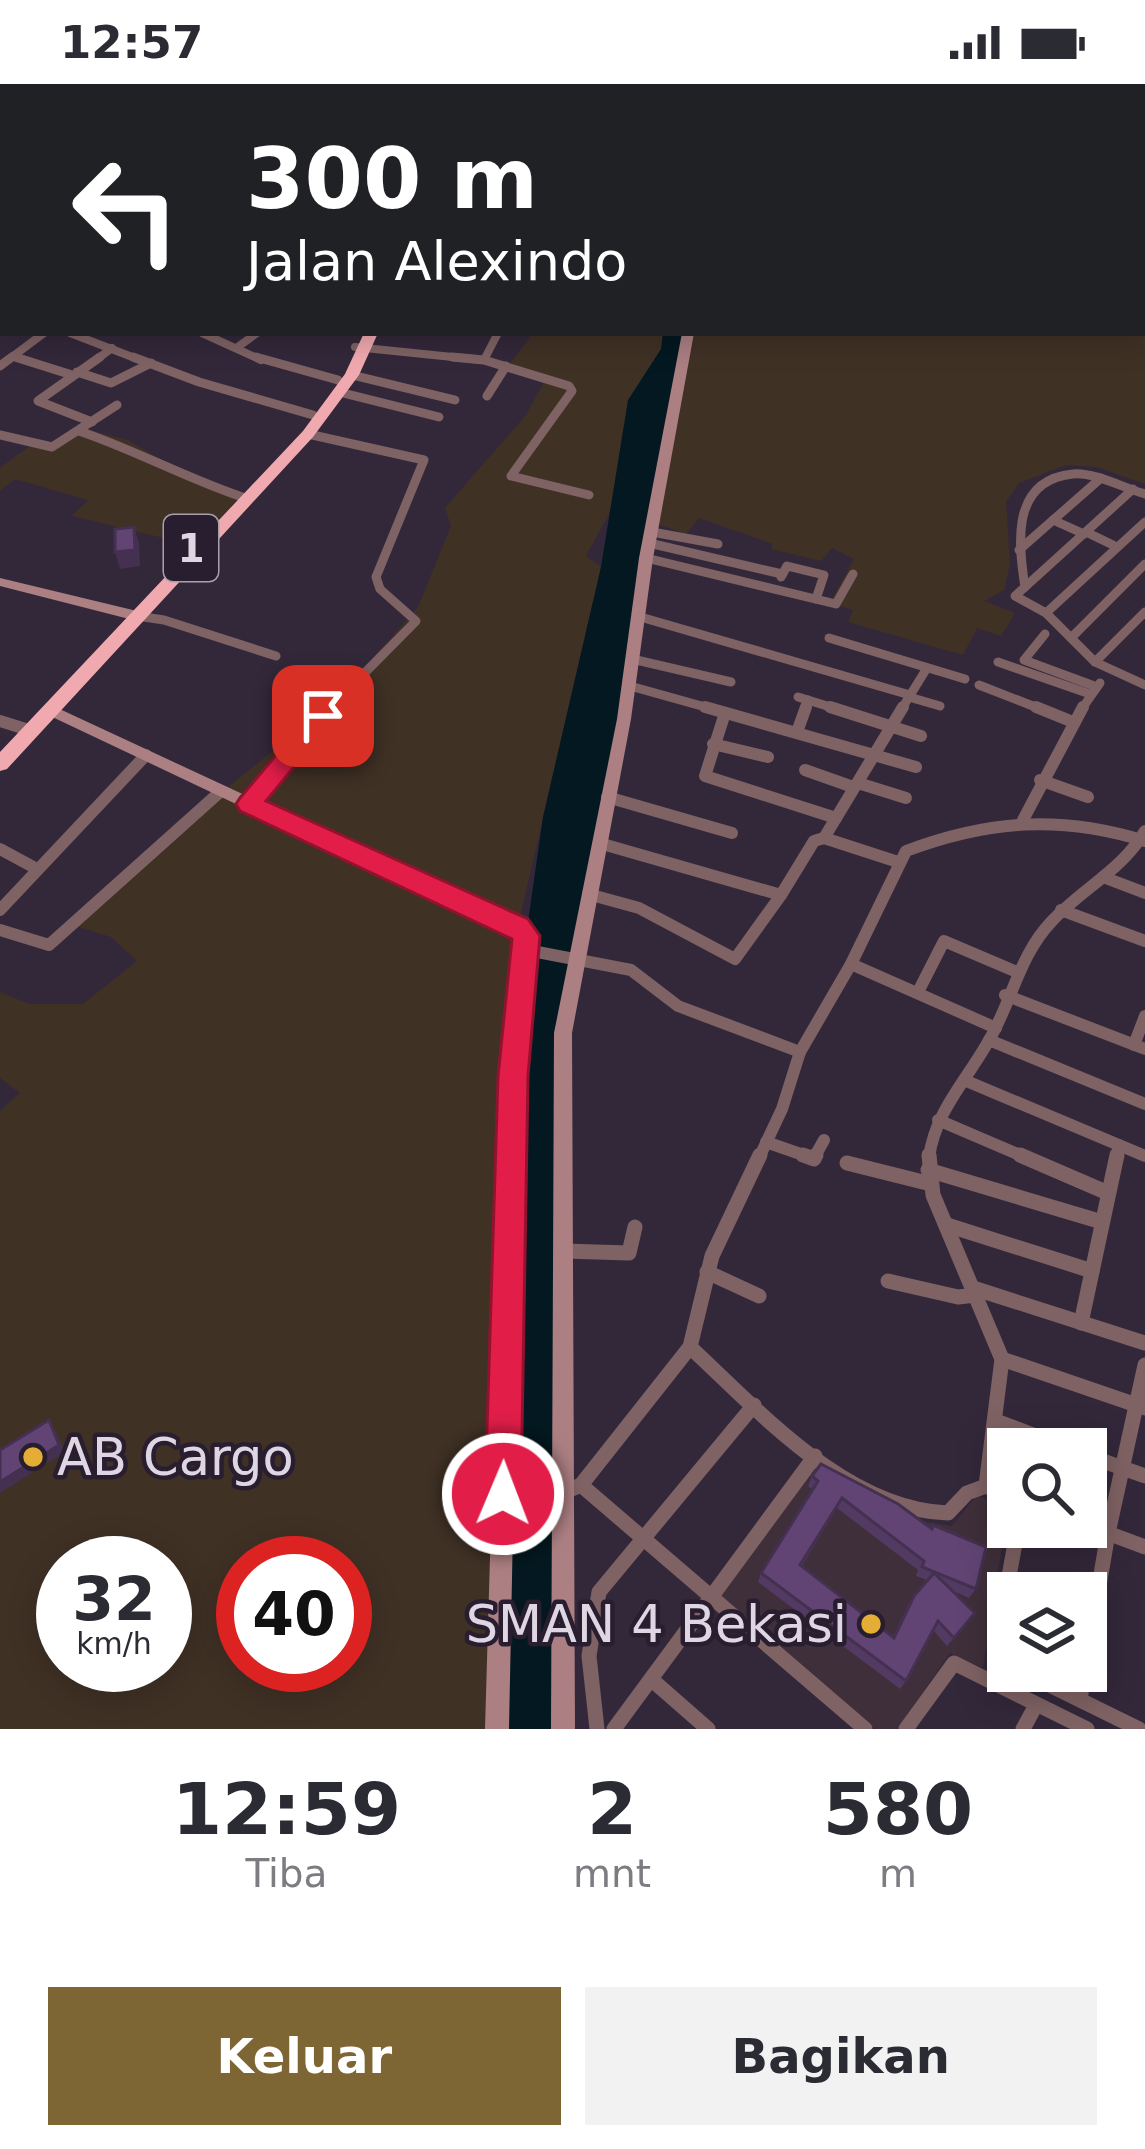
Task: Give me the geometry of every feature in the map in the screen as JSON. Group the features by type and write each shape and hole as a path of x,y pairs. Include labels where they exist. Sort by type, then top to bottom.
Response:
{"highway":[{"name":"1","path":"0,764 310,424 343,382 363,340"},
{"name":"1","path":"0,748 44,717"}],"street":[{"path":"0,366 40,336"},
{"path":"78,336 310,424 321,433 424,462 401,506 376,577 380,589 416,621 305,734 249,804"},
{"path":"211,336 264,362 343,382 455,400"},
{"path":"239,346 253,336"},
{"path":"484,359 496,336"},
{"path":"563,1729 563,1033 569,956 588,894 630,686 637,616 687,336"},
{"path":"363,340 484,359 572,391 511,476 589,494"},
{"path":"450,342 455,357"},
{"path":"92,422 38,402 112,348"},
{"path":"13,356 111,383 151,363"},
{"path":"488,396 506,366"},
{"path":"343,382 439,417"},
{"path":"0,435 52,447 117,405"},
{"path":"79,431 135,449 188,480 244,498"},
{"path":"1025,587 1020,512 1033,494 1067,474 1101,478 1145,494"},
{"path":"1019,550 1101,478"},
{"path":"1133,489 1015,597 1046,613 1095,662 1145,685"},
{"path":"1053,520 1118,548"},
{"path":"1046,613 1144,524"},
{"path":"649,544 718,544"},
{"path":"649,544 782,574"},
{"path":"649,544 816,599 841,602 853,574"},
{"path":"1071,638 1145,564"},
{"path":"774,588 788,566 825,576 816,599"},
{"path":"0,586 129,619 164,620 276,656"},
{"path":"1095,662 1145,612"},
{"path":"637,616 940,706"},
{"path":"1045,634 1024,660 1096,688"},
{"path":"829,638 965,679"},
{"path":"632,658 731,682"},
{"path":"998,662 1096,688"},
{"path":"824,838 927,668"},
{"path":"979,685 1073,722"},
{"path":"630,686 916,767"},
{"path":"1023,820 1040,780 1096,688"},
{"path":"797,732 802,698 921,736"},
{"path":"725,713 705,776 836,818"},
{"path":"0,721 44,717 146,755 518,927 536,951 513,1076 510,1494 497,1729"},
{"path":"713,744 768,757"},
{"path":"0,910 146,755"},
{"path":"805,770 907,798"},
{"path":"1040,780 1088,797"},
{"path":"0,930 49,945 220,791"},
{"path":"607,797 732,833"},
{"path":"564,1491 690,1347 707,1273 785,1103 800,1052 851,964 898,862 911,849 983,825 1023,820 1073,821 1144,837"},
{"path":"690,1347 815,1456 870,1490 926,1516 948,1513 967,1493 986,1486 1002,1359 930,1177 938,1120 992,1034 1017,972 1061,910 1103,878 1144,837"},
{"path":"588,894 639,908 735,959 814,841 824,838 898,862"},
{"path":"599,843 781,896"},
{"path":"0,849 37,869"},
{"path":"1103,878 1145,893"},
{"path":"1061,910 1145,941"},
{"path":"919,990 944,941 1017,972"},
{"path":"536,951 639,974 679,1006 800,1052"},
{"path":"851,964 919,990 992,1034 1145,1104"},
{"path":"1005,995 1140,1047 1145,1016"},
{"path":"964,1080 1145,1156"},
{"path":"938,1120 1108,1193"},
{"path":"766,1142 814,1159 824,1140"},
{"path":"1081,1323 1119,1145"},
{"path":"847,1162 930,1177 1102,1222"},
{"path":"947,1225 1092,1270"},
{"path":"564,1251 629,1253 634,1247 634,1227"},
{"path":"707,1273 759,1296"},
{"path":"888,1281 958,1297 975,1292 1145,1343"},
{"path":"1002,1359 1141,1406"},
{"path":"1101,1572 1122,1468 1141,1406 1145,1365"},
{"path":"602,1728 589,1655 593,1609 608,1576 754,1405"},
{"path":"996,1421 1014,1428"},
{"path":"602,1728 651,1679 815,1456"},
{"path":"1107,1463 1145,1476"},
{"path":"510,1494 564,1491 643,1538 865,1729"},
{"path":"1108,1533 1145,1547"},
{"path":"906,1729 954,1663 1052,1702 1080,1699 1139,1729"},
{"path":"651,1679 708,1729"},
{"path":"1042,1692 1087,1729"},
{"path":"1080,1699 1081,1692"},
{"path":"1022,1729 1052,1702"}],"shaded area":[{"path":"531,336 1145,336 1145,484 1096,467 1066,465 1019,483 1006,502 1010,564 1004,590 984,601 1015,613 1001,636 977,628 963,655 848,622 853,610 830,603 854,559 832,548 821,561 771,549 773,544 699,518 686,534 612,508 586,556 601,567 518,926 523,930 496,1729 0,1729 0,1111 20,1093 0,1078 0,992 29,1004 83,1004 137,961 111,937 73,925 135,862 285,741 370,662 418,607 451,526 445,508 526,415 547,376 509,365"},
{"path":"77,427 128,440 183,473 242,494 197,546 72,516 88,500 15,479 0,491 0,468 35,442 55,447"},
{"name":"SMAN 4 Bekasi","path":"817,1464 915,1520 952,1526 977,1495 987,1500 987,1548 1002,1548 998,1572 987,1572 983,1668 950,1653 897,1729 875,1729 718,1596"}],"water":[{"path":"663,336 687,336 563,1029 563,1729 496,1729 526,936 543,817 601,567 628,400 661,349"}],"building":[{"path":"134,527 135,550 115,552 115,529"},
{"name":"AB Cargo","path":"49,1420 59,1445 0,1482 0,1450"},
{"path":"821,1464 898,1504 932,1529 933,1525 986,1547 976,1589 922,1567 924,1561 842,1498 800,1565 894,1638 914,1596 934,1573 975,1613 954,1638 938,1621 906,1681 761,1573 818,1481 812,1476"}],"place":[{"name":"AB Cargo","path":"33,1457"},
{"name":"SMAN 4 Bekasi","path":"871,1624"}],"route":[{"path":"323,716 249,804 518,927 526,936 513,1076 503,1494"}]}
